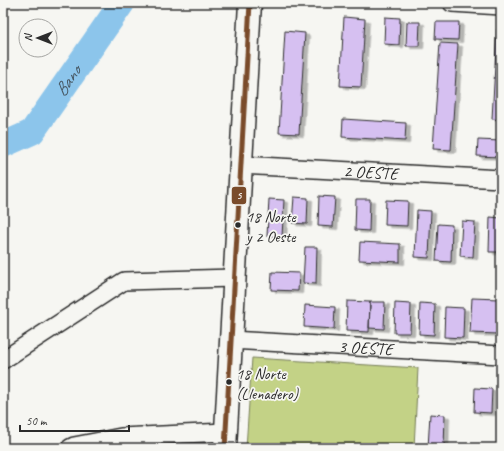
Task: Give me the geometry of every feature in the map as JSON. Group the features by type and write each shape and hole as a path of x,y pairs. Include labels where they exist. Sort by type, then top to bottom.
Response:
{"main road":[{"path":"225,440 250,3"}],"street":[{"path":"452,3 501,6"},
{"name":"2 OESTE","path":"240,165 501,179"},
{"path":"3,360 124,281 234,278"},
{"name":"3 OESTE","path":"230,340 501,355"},
{"path":"70,448 121,437 225,440"}],"green space":[{"path":"252,358 418,368 414,448 246,448"}],"building":[{"path":"344,17 365,19 361,87 340,86"},
{"path":"385,17 400,18 399,45 384,44"},
{"path":"407,22 420,22 419,46 406,46"},
{"path":"436,22 459,22 458,40 435,39"},
{"path":"497,29 501,30 501,120 492,119"},
{"path":"285,31 305,33 299,134 279,133"},
{"path":"440,43 458,44 451,150 433,149"},
{"path":"343,119 406,123 405,141 342,137"},
{"path":"478,140 501,141 501,157 477,156"},
{"path":"319,196 335,197 333,227 318,226"},
{"path":"294,197 308,198 307,224 292,223"},
{"path":"269,199 284,200 282,237 267,236"},
{"path":"356,199 370,199 369,231 355,230"},
{"path":"386,200 408,201 407,226 385,225"},
{"path":"417,210 431,211 429,258 415,257"},
{"path":"490,217 501,218 501,252 489,252"},
{"path":"462,221 475,222 473,257 460,256"},
{"path":"438,224 452,225 451,262 436,261"},
{"path":"360,242 400,244 400,262 359,260"},
{"path":"305,247 317,247 316,284 303,283"},
{"path":"272,272 299,273 298,291 271,290"},
{"path":"472,298 499,299 498,334 470,333"},
{"path":"347,301 370,302 369,332 346,331"},
{"path":"370,302 385,302 384,329 369,328"},
{"path":"395,303 411,304 410,333 394,333"},
{"path":"420,303 435,304 434,335 419,334"},
{"path":"305,305 335,307 334,329 304,327"},
{"path":"445,307 464,308 463,338 444,337"},
{"path":"475,388 492,389 491,413 474,412"},
{"path":"430,414 445,415 444,448 428,448"}],"waterway":[{"name":"Bano","path":"3,145 32,132 122,3"}],"transit line":[{"name":"5","path":"225,448 250,3"}],"place":[{"name":"18 Norte y 2 Oeste","path":"238,225"},
{"name":"18 Norte (Llenadero)","path":"229,382"}]}
